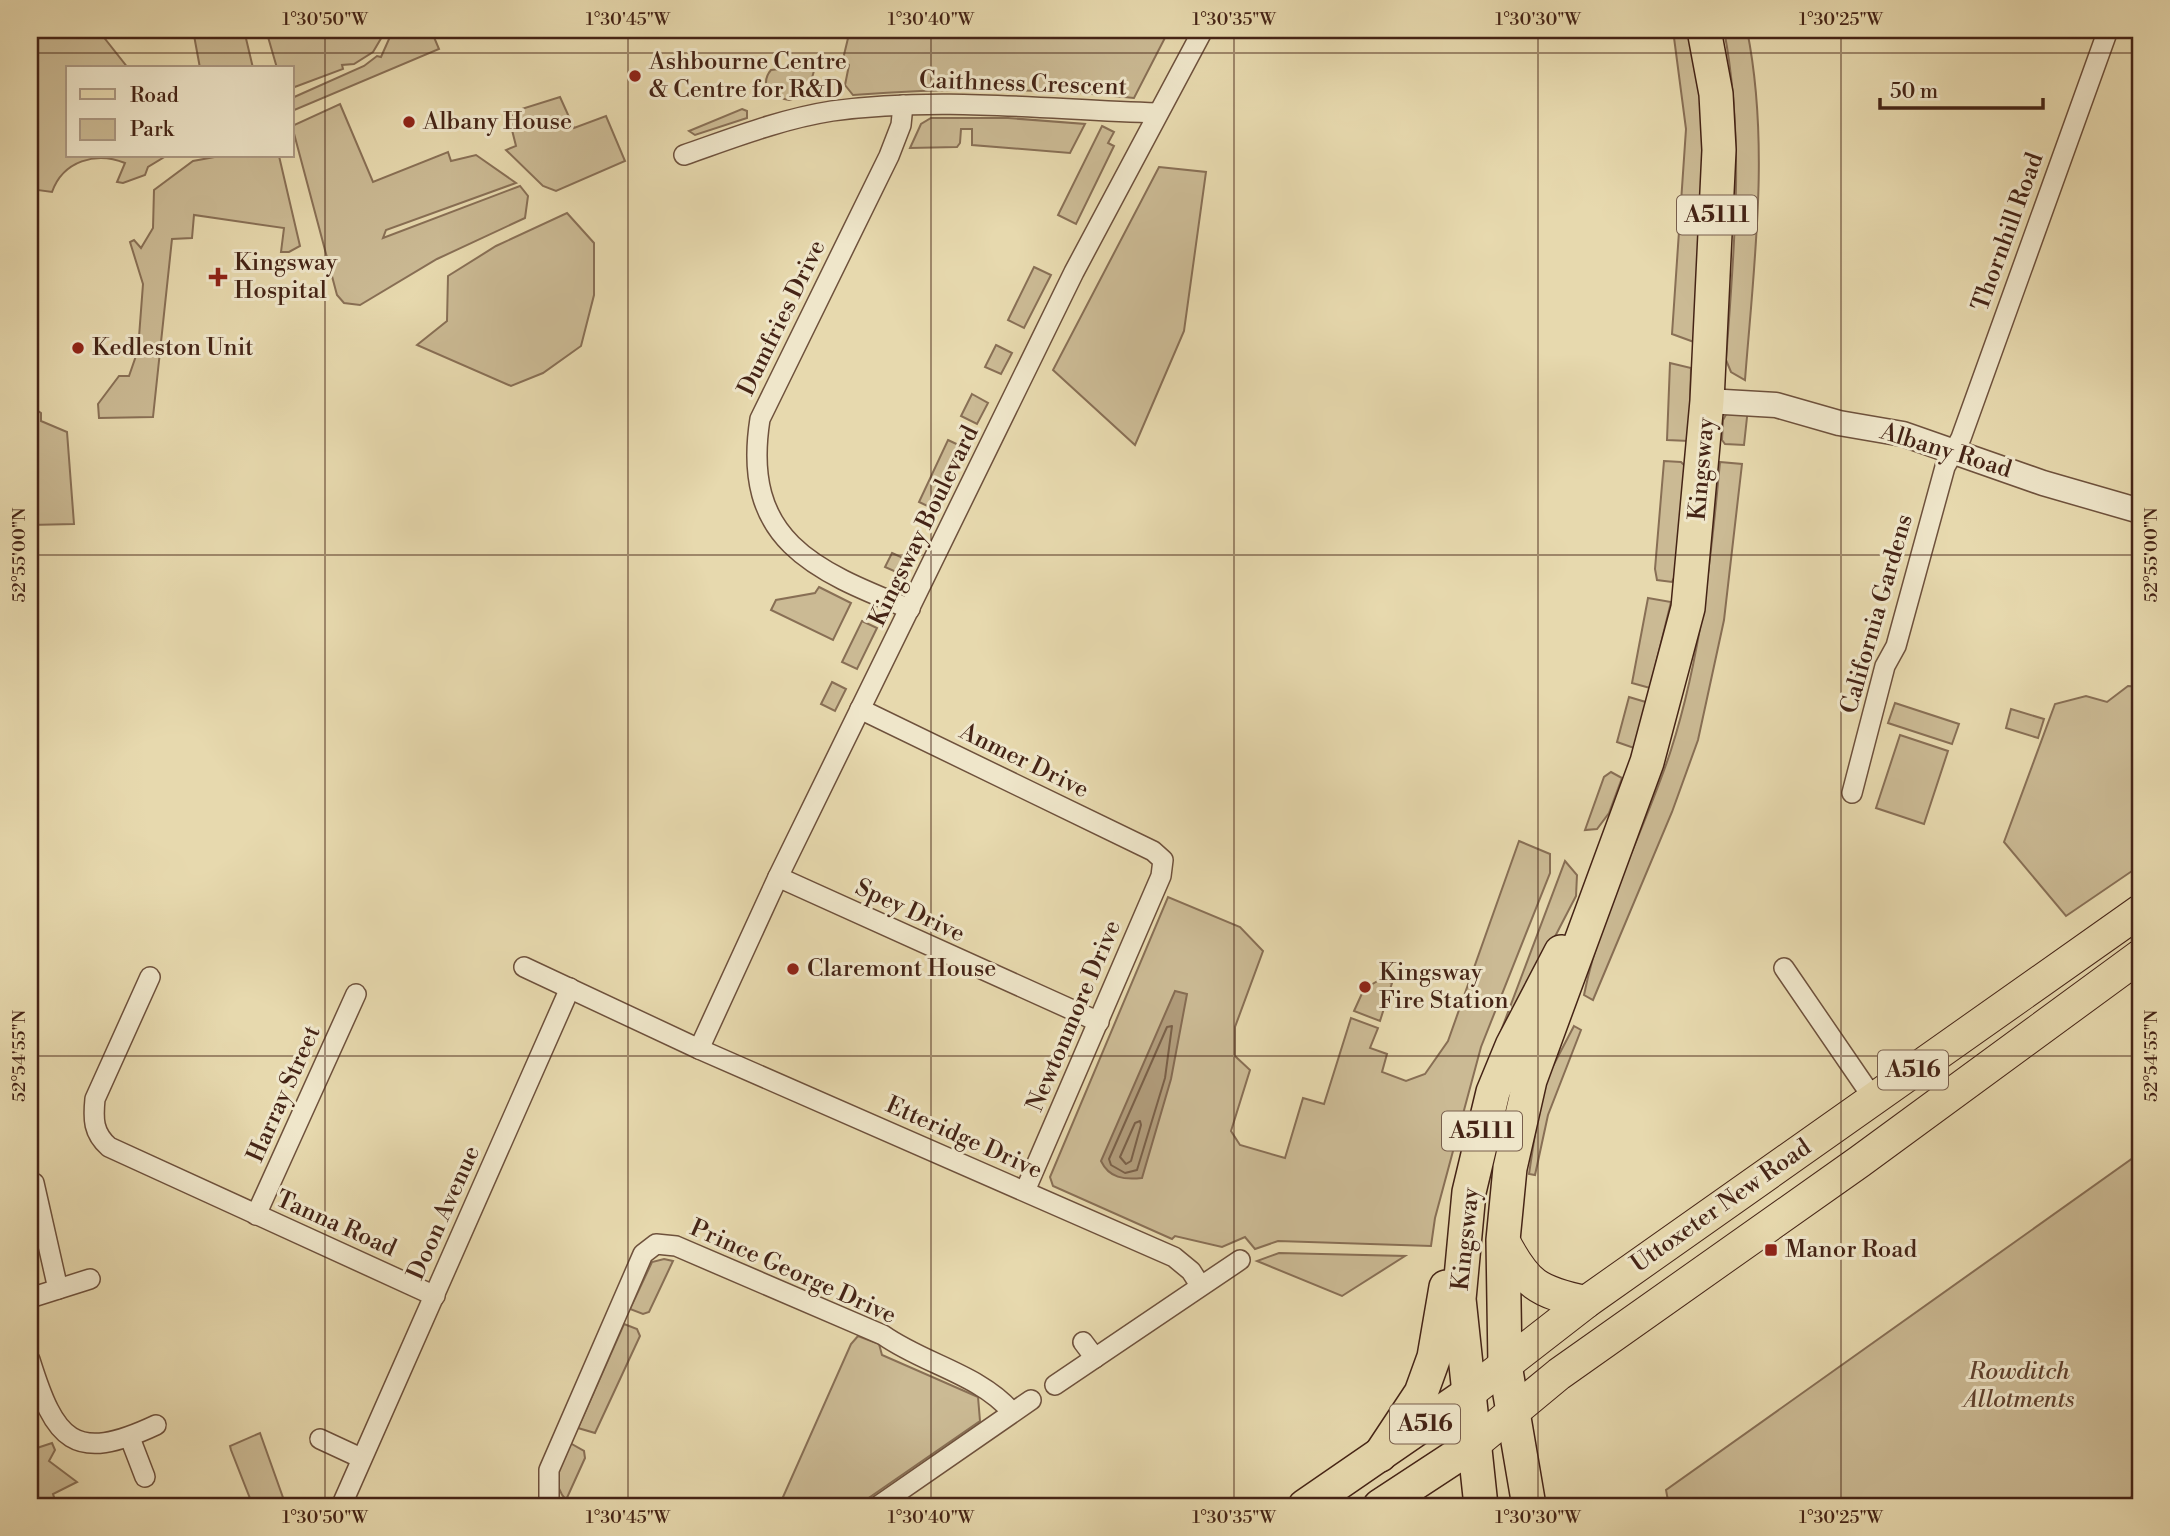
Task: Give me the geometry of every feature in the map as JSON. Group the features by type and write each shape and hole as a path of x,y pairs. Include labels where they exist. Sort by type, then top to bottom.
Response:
{"highway":[{"name":"Kingsway","path":"1513,1410 1506,1365 1503,1240 1510,1168 1530,1080 1647,762 1677,656 1694,569 1707,401 1719,149 1716,93 1704,30"},
{"name":"Kingsway","path":"1473,1445 1459,1299 1469,1192 1484,1121 1512,1046 1574,926 1597,894"},
{"path":"1380,1455 1421,1393 1434,1357 1448,1279 1469,1192"},
{"path":"1469,1393 1513,1410"},
{"name":"Uttoxeter New Road","path":"1305,1506 1469,1393"},
{"name":"A5111","path":"1513,1410 1529,1506"},
{"name":"A5111","path":"1473,1445 1481,1506"},
{"name":"Uttoxeter New Road","path":"1392,1506 1473,1445"}],"main road":[{"name":"Uttoxeter New Road","path":"1469,1393 1587,1302 2140,911"},
{"name":"Uttoxeter New Road","path":"1473,1445 1513,1410 2140,956"},
{"path":"1503,1240 1518,1269 1534,1286 1551,1294 1587,1302"}],"street":[{"name":"Kingsway Boulevard","path":"699,1049 778,877 1074,272 1203,30"},
{"name":"Thornhill Road","path":"1955,452 2108,30"},
{"name":"Caithness Crescent","path":"684,155 788,120 832,111 973,103 1157,113"},
{"name":"Dumfries Drive","path":"903,105 901,125 889,156 771,393 760,419 756,444 761,493 769,515 784,539 820,568 910,609"},
{"name":"Albany Road","path":"1707,401 1776,405 1839,423 1903,434 2043,483 2140,511"},
{"name":"California Gardens","path":"1852,793 1885,666 1896,646 1945,467 1955,452"},
{"name":"Anmer Drive","path":"860,709 1141,846 1163,860"},
{"name":"Newtonmore Drive","path":"1025,1191 1161,876 1163,860"},
{"name":"Spey Drive","path":"778,877 1099,1022"},
{"name":"Etteridge Drive","path":"524,967 699,1049 1174,1257 1191,1271 1200,1285"},
{"path":"1784,968 1873,1098"},
{"name":"Tanna Road","path":"150,977 95,1099 93,1115 96,1132 109,1147 435,1296"},
{"name":"Doon Avenue","path":"343,1502 570,988"},
{"name":"Harray Street","path":"256,1215 356,994"},
{"path":"34,1183 58,1289"},
{"name":"Prince George Drive","path":"549,1506 549,1470 643,1254 656,1244 676,1246 883,1335 900,1347 996,1394 1012,1412"},
{"path":"1055,1385 1240,1260"},
{"path":"30,1298 90,1279"},
{"path":"1083,1342 1095,1358"},
{"path":"30,1360 49,1412 71,1438 81,1443 108,1445 156,1425"},
{"path":"878,1506 1031,1401"},
{"path":"130,1438 145,1477"},
{"path":"320,1439 361,1458"}],"green space":[{"path":"30,30 98,30 126,66 66,66 66,158 103,158 82,161 72,166 57,181 52,192 30,189"},
{"path":"193,30 244,30 253,66 200,66"},
{"path":"266,30 386,30 373,52 354,64 342,65 343,69 294,87 294,66 276,66"},
{"path":"393,30 431,30 439,49 294,110 294,97 364,66 377,56 381,57"},
{"path":"850,30 1169,30 1134,98 994,90 853,95 845,85 849,65 843,59"},
{"path":"1673,30 1694,30 1705,105 1694,342 1672,334 1686,129"},
{"path":"1724,30 1747,30 1758,116 1756,248 1745,380 1731,372 1726,360 1736,154"},
{"path":"802,57 818,57 807,95 789,100 770,96 766,82 771,70 797,67"},
{"path":"560,97 574,128 606,116 625,161 556,191 543,186 506,150 516,146 511,126 503,128 515,111"},
{"path":"340,104 373,182 448,152 451,161 476,155 516,183 386,230 383,238 520,186 528,196 525,218 437,259 360,305 344,303 337,295 294,125"},
{"path":"742,109 747,111 747,118 695,135 689,131"},
{"path":"931,118 1008,118 1085,124 1070,153 972,145 972,129 961,129 957,147 910,148 921,124"},
{"path":"1102,126 1114,132 1108,143 1114,146 1076,224 1058,215"},
{"path":"103,158 163,158 148,167 145,175 123,183 117,182 125,163"},
{"path":"209,158 279,158 300,246 289,252 281,252 284,228 194,215 192,238 172,239 153,417 99,418 98,404 119,376 129,376 138,350 143,284 130,242 134,240 141,248 153,228 154,190 193,161"},
{"path":"1159,167 1206,172 1184,331 1135,445 1053,370"},
{"path":"567,213 594,243 594,295 581,346 543,373 511,386 417,345 447,321 448,276 496,246"},
{"path":"1034,267 1051,275 1024,328 1008,320"},
{"path":"996,345 1012,353 1001,374 985,367"},
{"path":"1670,363 1691,368 1689,441 1667,440"},
{"path":"30,386 31,406 41,413 41,421 67,432 74,524 30,525"},
{"path":"972,394 988,403 977,424 961,416"},
{"path":"1748,408 1744,445 1725,444 1722,440 1723,420 1728,411"},
{"path":"948,440 965,448 936,510 919,502"},
{"path":"1664,461 1681,462 1686,467 1678,570 1672,582 1657,580 1655,569"},
{"path":"1720,462 1742,464 1724,620 1698,740 1672,812 1593,1000 1584,995 1601,932 1671,750 1690,679 1708,571"},
{"path":"892,553 910,561 903,575 885,567"},
{"path":"819,587 851,603 833,640 771,610 776,600 815,593"},
{"path":"1648,598 1671,602 1650,688 1632,683"},
{"path":"862,621 877,628 857,669 842,662"},
{"path":"832,682 846,689 835,711 821,704"},
{"path":"2128,686 2140,687 2140,851 2135,869 2066,916 2004,842 2055,704 2086,696 2107,702"},
{"path":"1629,697 1649,703 1634,748 1617,742"},
{"path":"1895,703 1959,724 1952,744 1888,723"},
{"path":"2011,709 2044,719 2038,738 2006,728"},
{"path":"1900,735 1948,751 1924,824 1876,808"},
{"path":"1611,772 1622,778 1609,813 1597,829 1585,830 1604,777"},
{"path":"1519,841 1550,854 1550,873 1481,1047 1435,1218 1431,1246 1278,1241 1255,1249 1245,1237 1222,1247 1175,1236 1172,1239 1053,1186 1050,1177 1168,897 1240,927 1263,951 1235,1027 1235,1056 1250,1070 1231,1131 1240,1145 1285,1158 1303,1098 1324,1104 1351,1018 1378,1028 1370,1048 1387,1054 1382,1072 1406,1081 1425,1074 1448,1041"},
{"path":"1565,861 1577,875 1576,896 1487,1068"},
{"path":"1381,979 1392,983 1380,1021 1354,1011 1364,989"},
{"path":"1574,1026 1581,1030 1548,1115 1535,1175 1529,1174 1542,1087"},
{"name":"Rowditch Allotments","path":"2140,1153 2140,1486 2124,1506 1669,1506 1666,1490"},
{"path":"1279,1253 1405,1256 1342,1296 1257,1261"},
{"path":"664,1259 673,1261 649,1312 643,1314 630,1309 652,1262"},
{"path":"624,1324 637,1329 640,1336 595,1433 578,1428"},
{"path":"858,1336 879,1344 882,1355 978,1397 980,1421 857,1506 779,1506 851,1344"},
{"path":"260,1433 286,1506 253,1506 231,1450 230,1446"},
{"path":"52,1443 55,1450 49,1461 77,1482 53,1494 57,1506 30,1506 30,1457 36,1455 34,1449"},
{"path":"570,1443 584,1451 585,1458 566,1500 557,1479"}],"water":[{"path":"1175,991 1187,994 1171,1079 1142,1178 1118,1177 1108,1171 1101,1161"}],"place":[{"name":"Ashbourne Centre & Centre for R&D","path":"635,76"},
{"name":"Albany House","path":"409,122"},
{"name":"Kingsway Hospital","path":"218,277"},
{"name":"Kedleston Unit","path":"78,348"},
{"name":"Claremont House","path":"793,969"},
{"name":"Kingsway Fire Station","path":"1365,987"},
{"name":"Manor Road","path":"1771,1250"}]}
